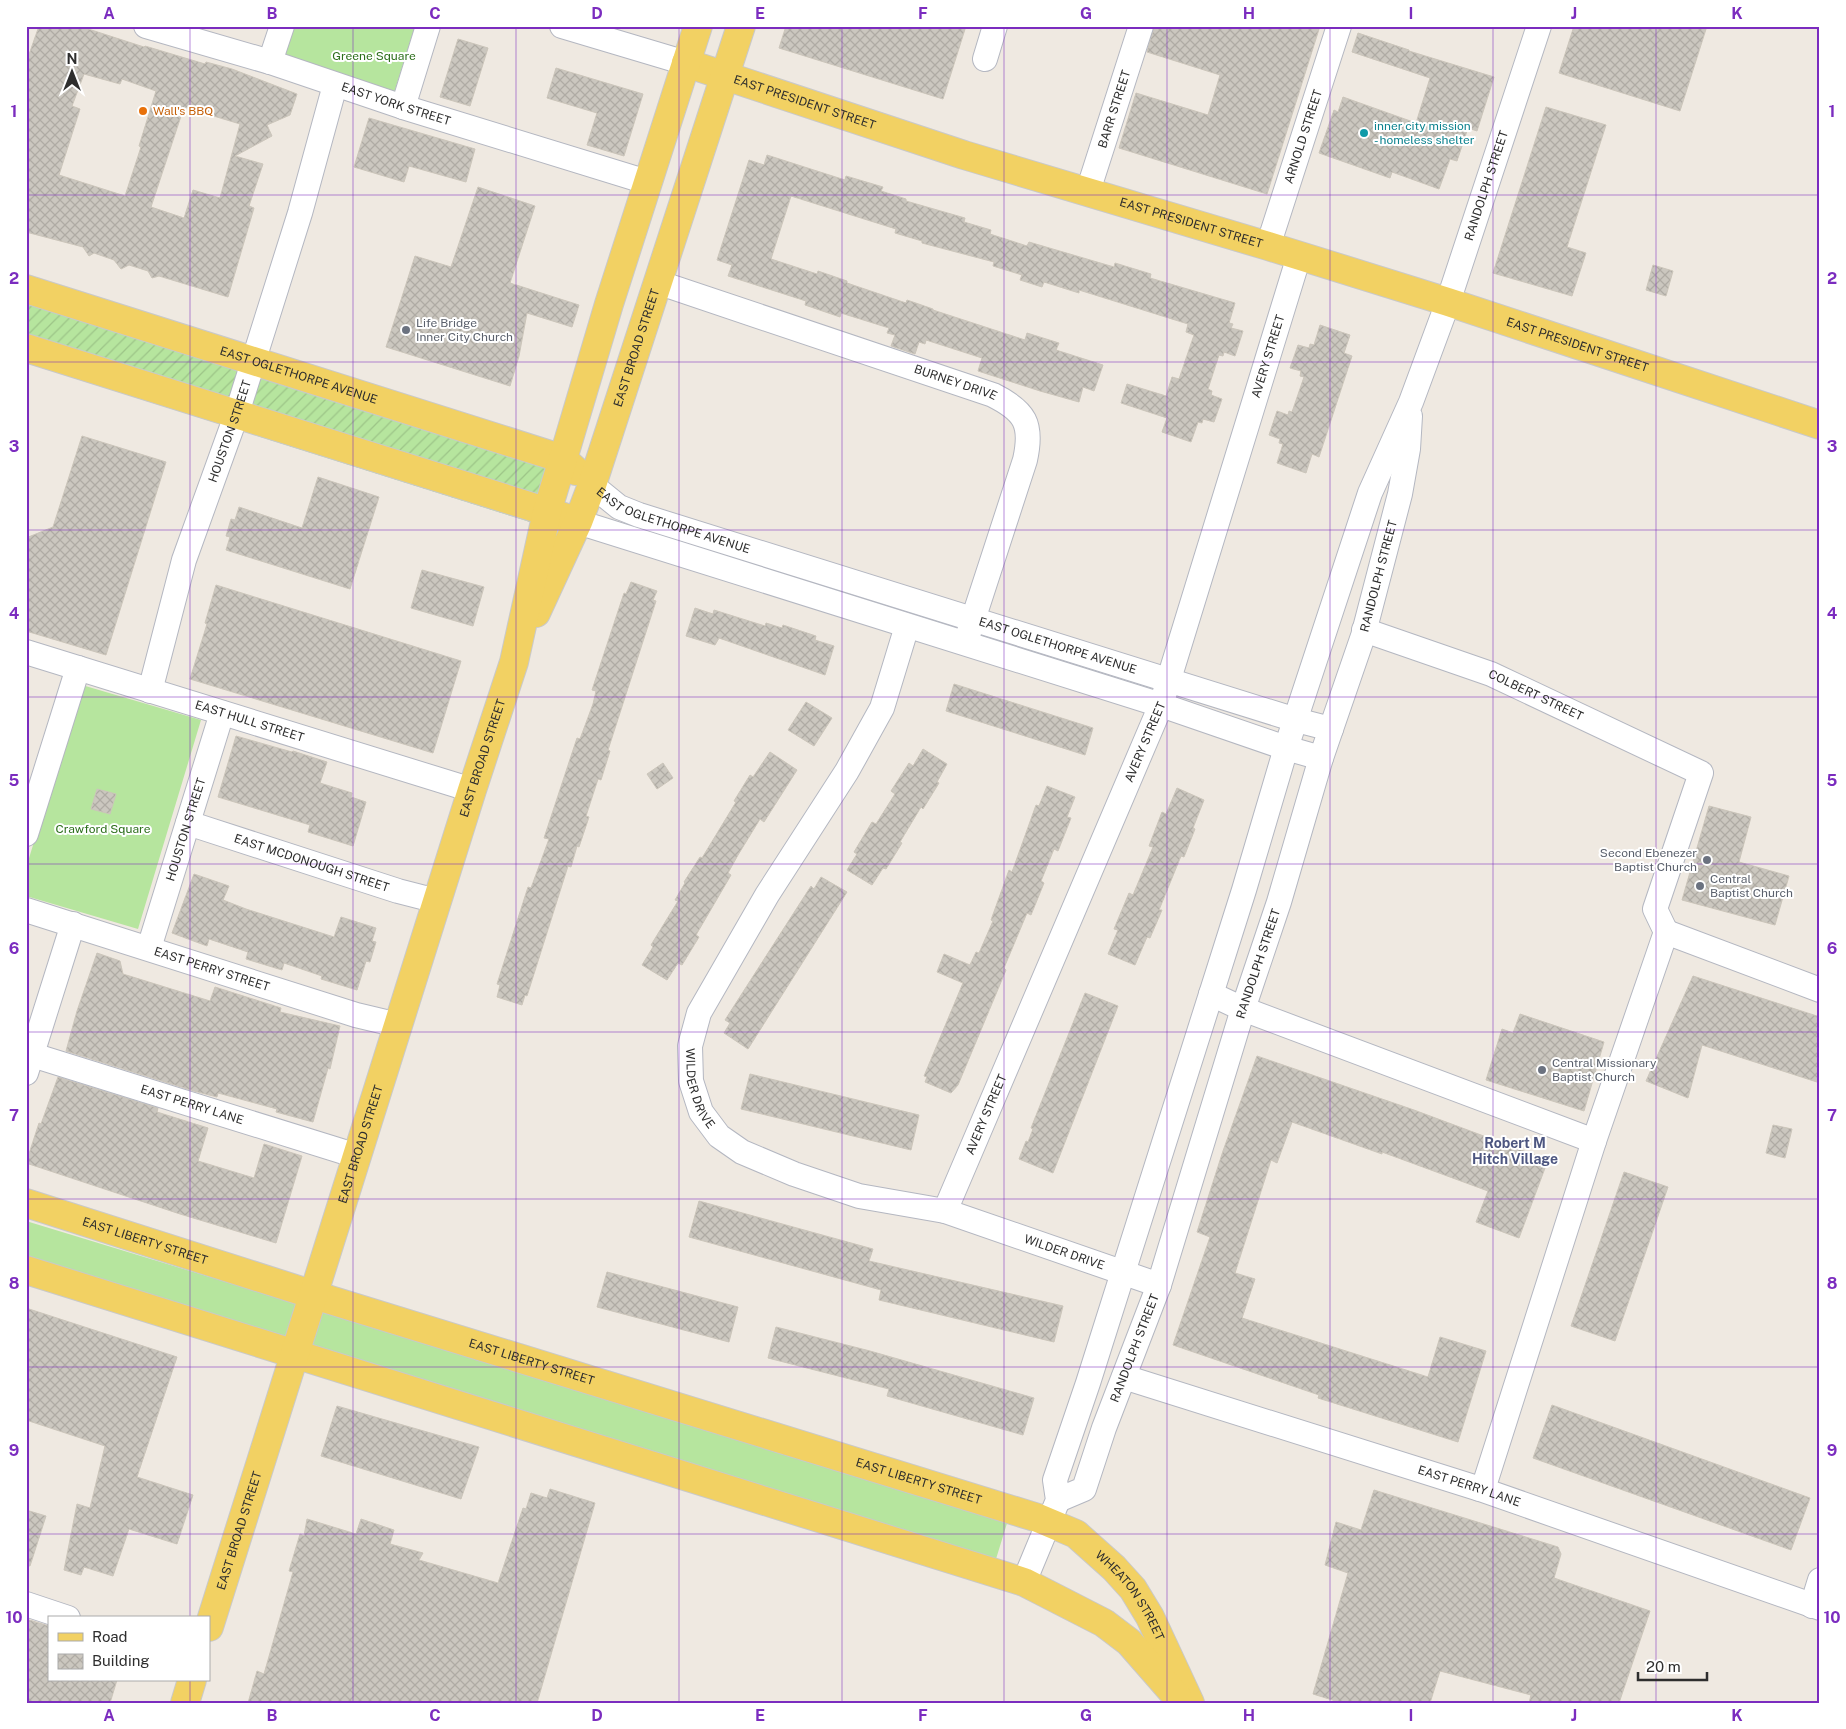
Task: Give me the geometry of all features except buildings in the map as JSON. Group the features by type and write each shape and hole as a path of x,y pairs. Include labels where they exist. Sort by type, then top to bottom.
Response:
{"main road":[{"name":"EAST BROAD STREET","path":"210,1625 472,790 514,662 547,512 647,182 698,26"},
{"name":"EAST BROAD STREET","path":"514,662 578,522 592,485 741,26"},
{"name":"EAST PRESIDENT STREET","path":"686,63 964,155 1088,191 1448,302 1820,424"},
{"name":"EAST OGLETHORPE AVENUE","path":"26,289 563,459 592,485"},
{"name":"EAST OGLETHORPE AVENUE","path":"26,348 578,522"},
{"name":"EAST LIBERTY STREET","path":"26,1203 314,1296 1048,1513"},
{"path":"26,1270 1024,1582"},
{"name":"WHEATON STREET","path":"1048,1513 1076,1534 1114,1568 1133,1589 1150,1617 1190,1703"},
{"name":"WHEATON STREET","path":"1024,1582 1104,1623 1129,1642 1182,1703"},
{"path":"185,1703 191,1682"}],"street":[{"name":"EAST YORK STREET","path":"146,26 270,62 403,107 647,182"},
{"path":"270,62 282,26"},
{"path":"403,107 428,26"},
{"name":"EAST PRESIDENT STREET","path":"562,26 686,63"},
{"path":"985,59 995,26"},
{"name":"BARR STREET","path":"1088,191 1141,26"},
{"name":"ARNOLD STREET","path":"1268,246 1339,26"},
{"name":"RANDOLPH STREET","path":"1024,1582 1048,1513 1055,1480 1088,1383 1286,748 1370,493 1411,402 1448,302 1539,26"},
{"name":"HOUSTON STREET","path":"150,691 184,560 237,413 300,213 335,85"},
{"name":"AVERY STREET","path":"944,1211 1161,705 1298,256"},
{"name":"BURNEY DRIVE","path":"657,282 993,395 1010,403 1021,414 1027,426 1029,442 1025,460 965,644"},
{"name":"RANDOLPH STREET","path":"1048,1513 1084,1489 1104,1428 1159,1285 1321,758 1364,630 1400,494 1408,449 1411,402"},
{"name":"EAST OGLETHORPE AVENUE","path":"592,485 619,507 639,515 1331,730"},
{"name":"EAST OGLETHORPE AVENUE","path":"578,522 1161,705 1286,748 1321,758"},
{"name":"WILDER DRIVE","path":"907,626 882,708 847,771 766,896 699,1013 690,1046 691,1082 701,1112 719,1136 742,1152 794,1174 859,1196 944,1211 1159,1285"},
{"name":"COLBERT STREET","path":"1364,630 1491,674 1701,773 1656,909 1666,932"},
{"name":"EAST HULL STREET","path":"26,652 472,790"},
{"path":"26,834 34,784 78,668"},
{"name":"HOUSTON STREET","path":"149,948 222,713"},
{"name":"EAST MCDONOUGH STREET","path":"188,823 398,891 437,901"},
{"name":"EAST PERRY STREET","path":"26,910 356,1015 398,1025"},
{"path":"28,1060 73,924"},
{"path":"1480,1489 1484,1486 1594,1141 1666,932 1820,990"},
{"path":"1210,994 1243,1009 1594,1141"},
{"name":"EAST PERRY LANE","path":"28,1060 357,1156"},
{"name":"EAST PERRY LANE","path":"1124,1377 1480,1489 1816,1607"},
{"path":"1816,1607 1820,1580"},
{"path":"26,1604 62,1616"}],"green space":[{"name":"Greene Square","path":"292,26 415,26 394,93 282,59"},
{"path":"26,285 552,446 533,523 26,363"},
{"name":"Crawford Square","path":"82,685 201,720 138,929 26,896 26,868"},
{"path":"26,1221 1008,1520 996,1559 26,1258"}],"place":[{"name":"Wall's BBQ","path":"143,111"},
{"name":"inner city mission - homeless shelter","path":"1364,133"},
{"name":"Life Bridge Inner City Church","path":"406,330"},
{"name":"Second Ebenezer Baptist Church","path":"1707,860"},
{"name":"Central Baptist Church","path":"1700,886"},
{"name":"Central Missionary Baptist Church","path":"1542,1070"}],"district":[{"name":"Robert M Hitch Village","path":"1515,1152"}]}
